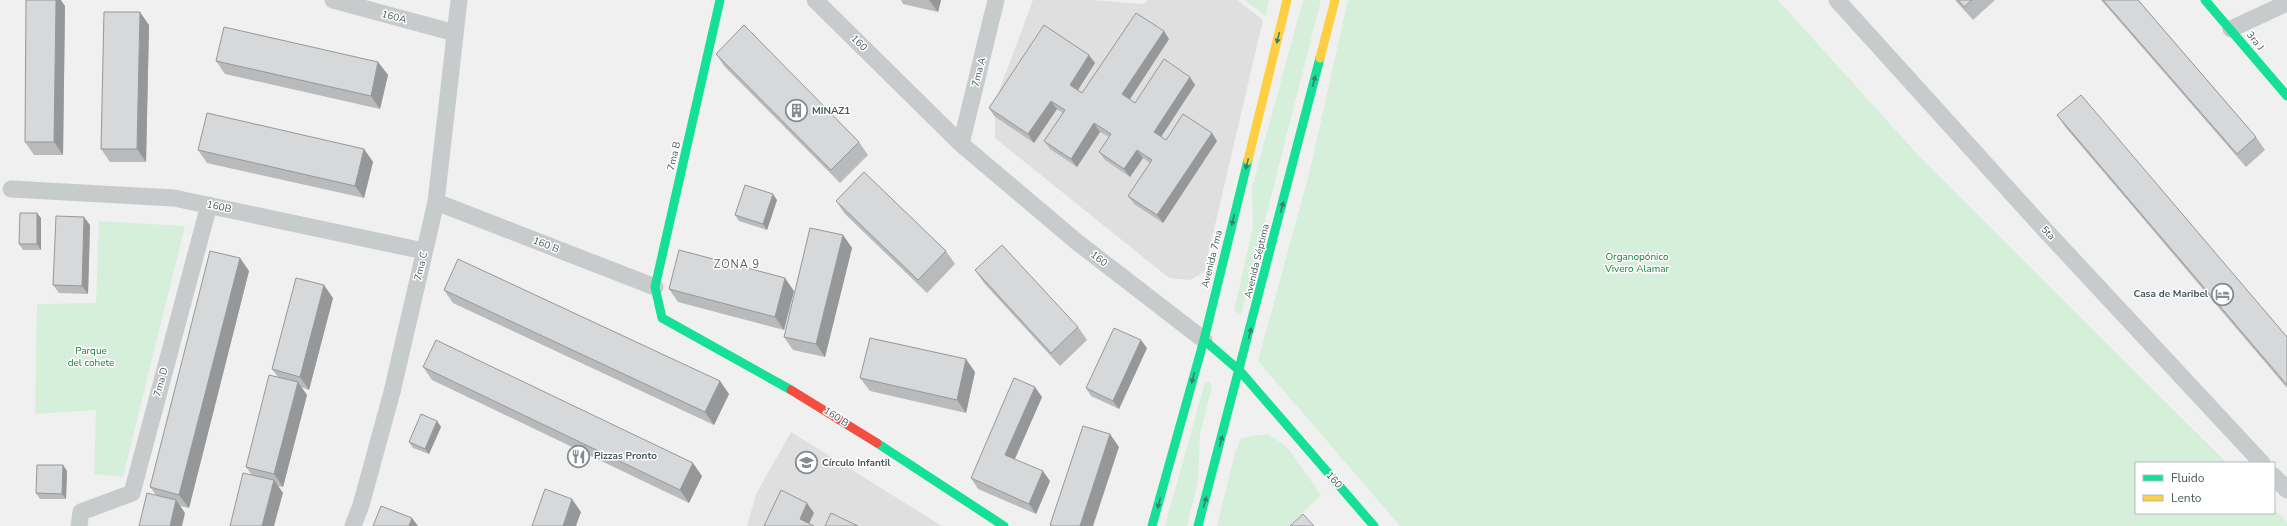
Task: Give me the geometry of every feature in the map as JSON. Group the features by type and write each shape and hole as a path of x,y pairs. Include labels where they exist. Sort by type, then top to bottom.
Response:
{"main road":[{"name":"7ma B","path":"662,318 655,287 720,0"},
{"name":"Avenida 7ma","path":"1204,340 1287,0"},
{"name":"Avenida Séptima","path":"1198,526 1240,371 1335,0"},
{"name":"3ra J","path":"2205,0 2231,28 2287,96"},
{"name":"160 B","path":"662,318 815,404 1004,526"},
{"name":"160","path":"1204,340 1240,371 1374,526"},
{"path":"1152,526 1204,340"}],"street":[{"name":"160A","path":"333,0 455,33"},
{"name":"7ma C","path":"353,526 361,505 392,392 436,202 458,0"},
{"name":"160","path":"816,0 961,144 1077,242 1204,340"},
{"name":"7ma A","path":"961,144 996,0"},
{"name":"5ta","path":"1837,0 2046,231 2261,462"},
{"path":"2231,28 2287,4"},
{"name":"160B","path":"11,188 174,198 424,251"},
{"name":"160 B","path":"436,202 655,287"},
{"name":"7ma D","path":"79,526 81,512 132,493 209,205"},
{"path":"2275,477 2287,490"}],"shaded area":[{"path":"1033,0 1092,0 1144,4 1147,0 1237,0 1263,20 1204,272 1190,280 1169,278 995,138 995,102"},
{"name":"Círculo Infantil","path":"791,432 942,526 747,526 756,494"}],"green space":[{"path":"1244,0 1269,0 1266,16"},
{"path":"1303,0 1321,0 1241,315 1234,310 1253,227 1252,187"},
{"name":"Organopónico Vivero Alamar","path":"1348,0 1778,0 1919,156 2226,462 2135,462 2135,514 2275,514 2275,510 2287,522 2287,526 1400,526 1258,361 1310,170"},
{"name":"Parque del cohete","path":"99,221 185,226 123,477 94,474 96,410 35,414 37,304 96,303"},
{"path":"1210,381 1212,387 1200,434 1198,481 1187,526 1165,526 1205,382"},
{"path":"1268,434 1287,447 1321,495 1289,526 1217,526 1235,453 1241,438"}],"building":[{"path":"26,0 56,0 54,142 25,142"},
{"path":"1958,0 1972,0 1964,7"},
{"path":"2103,0 2138,0 2256,137 2237,154"},
{"path":"104,12 140,12 137,149 101,149"},
{"path":"1136,13 1164,31 1122,94 1135,103 1164,59 1190,77 1154,132 1166,140 1183,114 1212,133 1157,215 1128,196 1152,160 1137,150 1124,169 1099,152 1111,134 1094,123 1071,159 1044,141 1065,110 1051,101 1028,134 989,108 1044,25 1089,55 1070,85 1082,93"},
{"name":"MINAZ1","path":"744,25 859,142 831,170 716,54"},
{"path":"224,27 378,62 371,96 216,61"},
{"path":"2081,95 2287,337 2287,385 2057,115"},
{"path":"207,113 364,149 355,186 198,150"},
{"path":"864,172 946,251 918,280 836,201"},
{"path":"745,185 773,194 763,224 735,215"},
{"path":"20,213 37,213 37,244 19,244"},
{"path":"56,216 84,217 82,286 53,285"},
{"path":"810,228 843,235 816,344 784,337"},
{"path":"1002,245 1078,327 1051,353 975,270"},
{"path":"679,250 785,278 775,317 669,289"},
{"path":"210,251 240,258 179,495 150,487"},
{"path":"458,259 720,381 705,412 444,290"},
{"path":"296,278 324,285 300,377 272,369"},
{"path":"1114,328 1141,340 1113,401 1086,388"},
{"path":"870,338 966,359 957,400 860,378"},
{"path":"436,340 693,463 680,490 423,367"},
{"path":"269,375 298,382 274,474 246,467"},
{"path":"1014,378 1035,387 1005,455 1043,471 1029,504 971,478"},
{"path":"421,414 437,421 425,449 409,442"},
{"path":"1083,426 1110,434 1080,526 1050,525"},
{"path":"37,465 63,465 62,494 36,493"},
{"path":"243,473 274,480 262,526 230,526"},
{"path":"545,489 572,499 563,526 532,526"},
{"path":"781,490 807,503 800,519 814,526 764,526"},
{"path":"147,493 176,500 170,526 139,526"},
{"path":"381,506 412,518 409,526 373,526"},
{"path":"831,513 858,526 825,526"},
{"path":"1303,514 1314,526 1290,526"}],"traffic: fast":[{"path":"720,0 655,287 662,318 791,390"},
{"path":"2205,0 2287,96"},
{"path":"1198,526 1320,58"},
{"path":"1152,526 1204,340 1248,160"},
{"path":"1204,340 1240,371 1374,526"},
{"path":"877,443 1004,526"}],"traffic: slow":[{"path":"1248,160 1287,0"},
{"path":"1320,58 1335,0"}],"traffic: jam":[{"path":"791,390 877,443"}],"place":[{"name":"MINAZ1","path":"797,111"},
{"name":"Casa de Maribel","path":"2223,294"},
{"name":"Pizzas Pronto","path":"578,456"},
{"name":"Círculo Infantil","path":"807,463"}],"district":[{"name":"ZONA 9","path":"737,264"}]}
